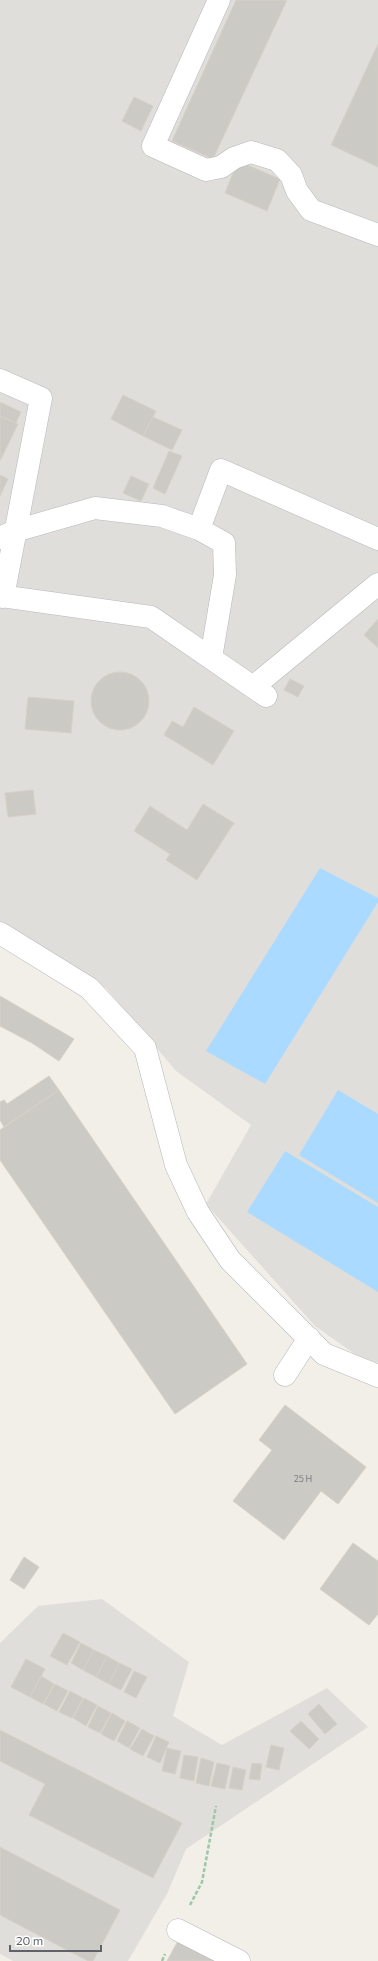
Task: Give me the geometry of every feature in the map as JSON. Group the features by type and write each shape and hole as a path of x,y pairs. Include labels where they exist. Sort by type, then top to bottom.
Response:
{"street":[{"path":"219,0 153,146 206,170 221,167 234,158 251,152 277,160 291,175 297,191 311,210 378,235"},
{"path":"0,380 41,398 8,535 1,596 151,617 259,691 378,584"},
{"path":"199,529 221,470 378,539"},
{"path":"8,535 96,508 162,516 199,529 224,543 225,575 211,658"},
{"path":"0,933 89,988 145,1048 176,1165 198,1212 230,1260 324,1354 378,1376"},
{"path":"286,1375 309,1338"},
{"path":"178,1930 239,1961"}],"path":[{"path":"162,1961 202,1882 216,1806"}],"shaded area":[{"path":"0,0 378,0 378,1363 359,1357 315,1326 206,1204 251,1125 176,1071 107,989 0,923"},
{"path":"102,1599 189,1662 173,1716 222,1745 327,1688 368,1727 186,1849 167,1894 128,1961 13,1961 0,1954 0,1643 38,1606"}],"water":[{"path":"320,868 378,898 378,902 265,1084 206,1051"},
{"path":"338,1090 378,1114 378,1203 299,1155"},
{"path":"285,1151 378,1207 378,1292 247,1212"}],"building":[{"path":"236,0 287,0 213,159 172,141"},
{"path":"378,44 378,167 331,145"},
{"path":"134,97 153,106 141,131 122,121"},
{"path":"238,161 280,179 267,211 225,193"},
{"path":"123,395 156,411 143,436 111,419"},
{"path":"0,402 21,412 16,423 0,416"},
{"path":"0,416 18,424 0,461"},
{"path":"153,417 182,430 172,450 143,436"},
{"path":"169,451 182,456 165,494 153,488"},
{"path":"0,475 8,479 0,496"},
{"path":"131,476 149,484 141,501 123,493"},
{"path":"378,619 378,648 364,635"},
{"path":"114,672 126,672 141,680 149,695 149,707 141,722 126,730 114,730 99,722 91,707 91,695 99,680"},
{"path":"290,679 304,686 298,697 284,690"},
{"path":"28,697 74,701 71,733 25,729"},
{"path":"194,707 234,731 213,765 164,735 172,721 183,727"},
{"path":"33,790 36,814 8,817 5,793"},
{"path":"203,804 234,823 197,880 166,860 170,854 134,831 150,806 187,830"},
{"path":"0,996 74,1039 59,1061 32,1043 0,1026"},
{"path":"49,1076 59,1090 4,1127 0,1120 0,1102 4,1100 7,1104"},
{"path":"59,1090 247,1364 175,1414 0,1160 0,1130"},
{"path":"285,1405 366,1467 338,1504 321,1491 284,1540 233,1501 272,1450 259,1440"},
{"path":"353,1543 378,1561 378,1614 369,1625 320,1589"},
{"path":"24,1557 39,1567 24,1589 10,1580"},
{"path":"63,1633 80,1642 67,1665 50,1656"},
{"path":"81,1643 94,1650 83,1670 71,1663"},
{"path":"94,1650 107,1656 96,1677 83,1670"},
{"path":"107,1656 119,1663 109,1684 96,1677"},
{"path":"26,1659 45,1669 30,1697 11,1687"},
{"path":"119,1663 132,1669 121,1690 109,1684"},
{"path":"134,1671 147,1677 136,1698 124,1692"},
{"path":"41,1676 54,1684 43,1704 30,1697"},
{"path":"55,1684 68,1691 57,1711 44,1704"},
{"path":"70,1691 83,1698 72,1718 59,1712"},
{"path":"84,1698 97,1705 86,1726 73,1718"},
{"path":"319,1704 337,1724 325,1734 308,1714"},
{"path":"98,1706 111,1713 100,1733 88,1727"},
{"path":"112,1713 125,1721 114,1741 101,1734"},
{"path":"127,1721 140,1728 129,1748 117,1741"},
{"path":"301,1721 319,1739 309,1749 290,1731"},
{"path":"142,1729 154,1736 143,1756 130,1749"},
{"path":"0,1730 182,1823 153,1878 29,1815 45,1784 0,1761"},
{"path":"156,1736 169,1742 160,1763 147,1757"},
{"path":"271,1745 284,1748 279,1770 266,1767"},
{"path":"167,1748 181,1751 175,1774 162,1771"},
{"path":"184,1755 198,1757 194,1781 180,1778"},
{"path":"201,1758 214,1762 209,1786 196,1783"},
{"path":"217,1763 230,1766 225,1789 211,1786"},
{"path":"252,1763 262,1764 260,1780 249,1779"},
{"path":"233,1767 246,1770 242,1790 229,1788"},
{"path":"0,1847 120,1910 93,1961 88,1961 0,1915"},
{"path":"178,1941 215,1961 167,1961"}]}
